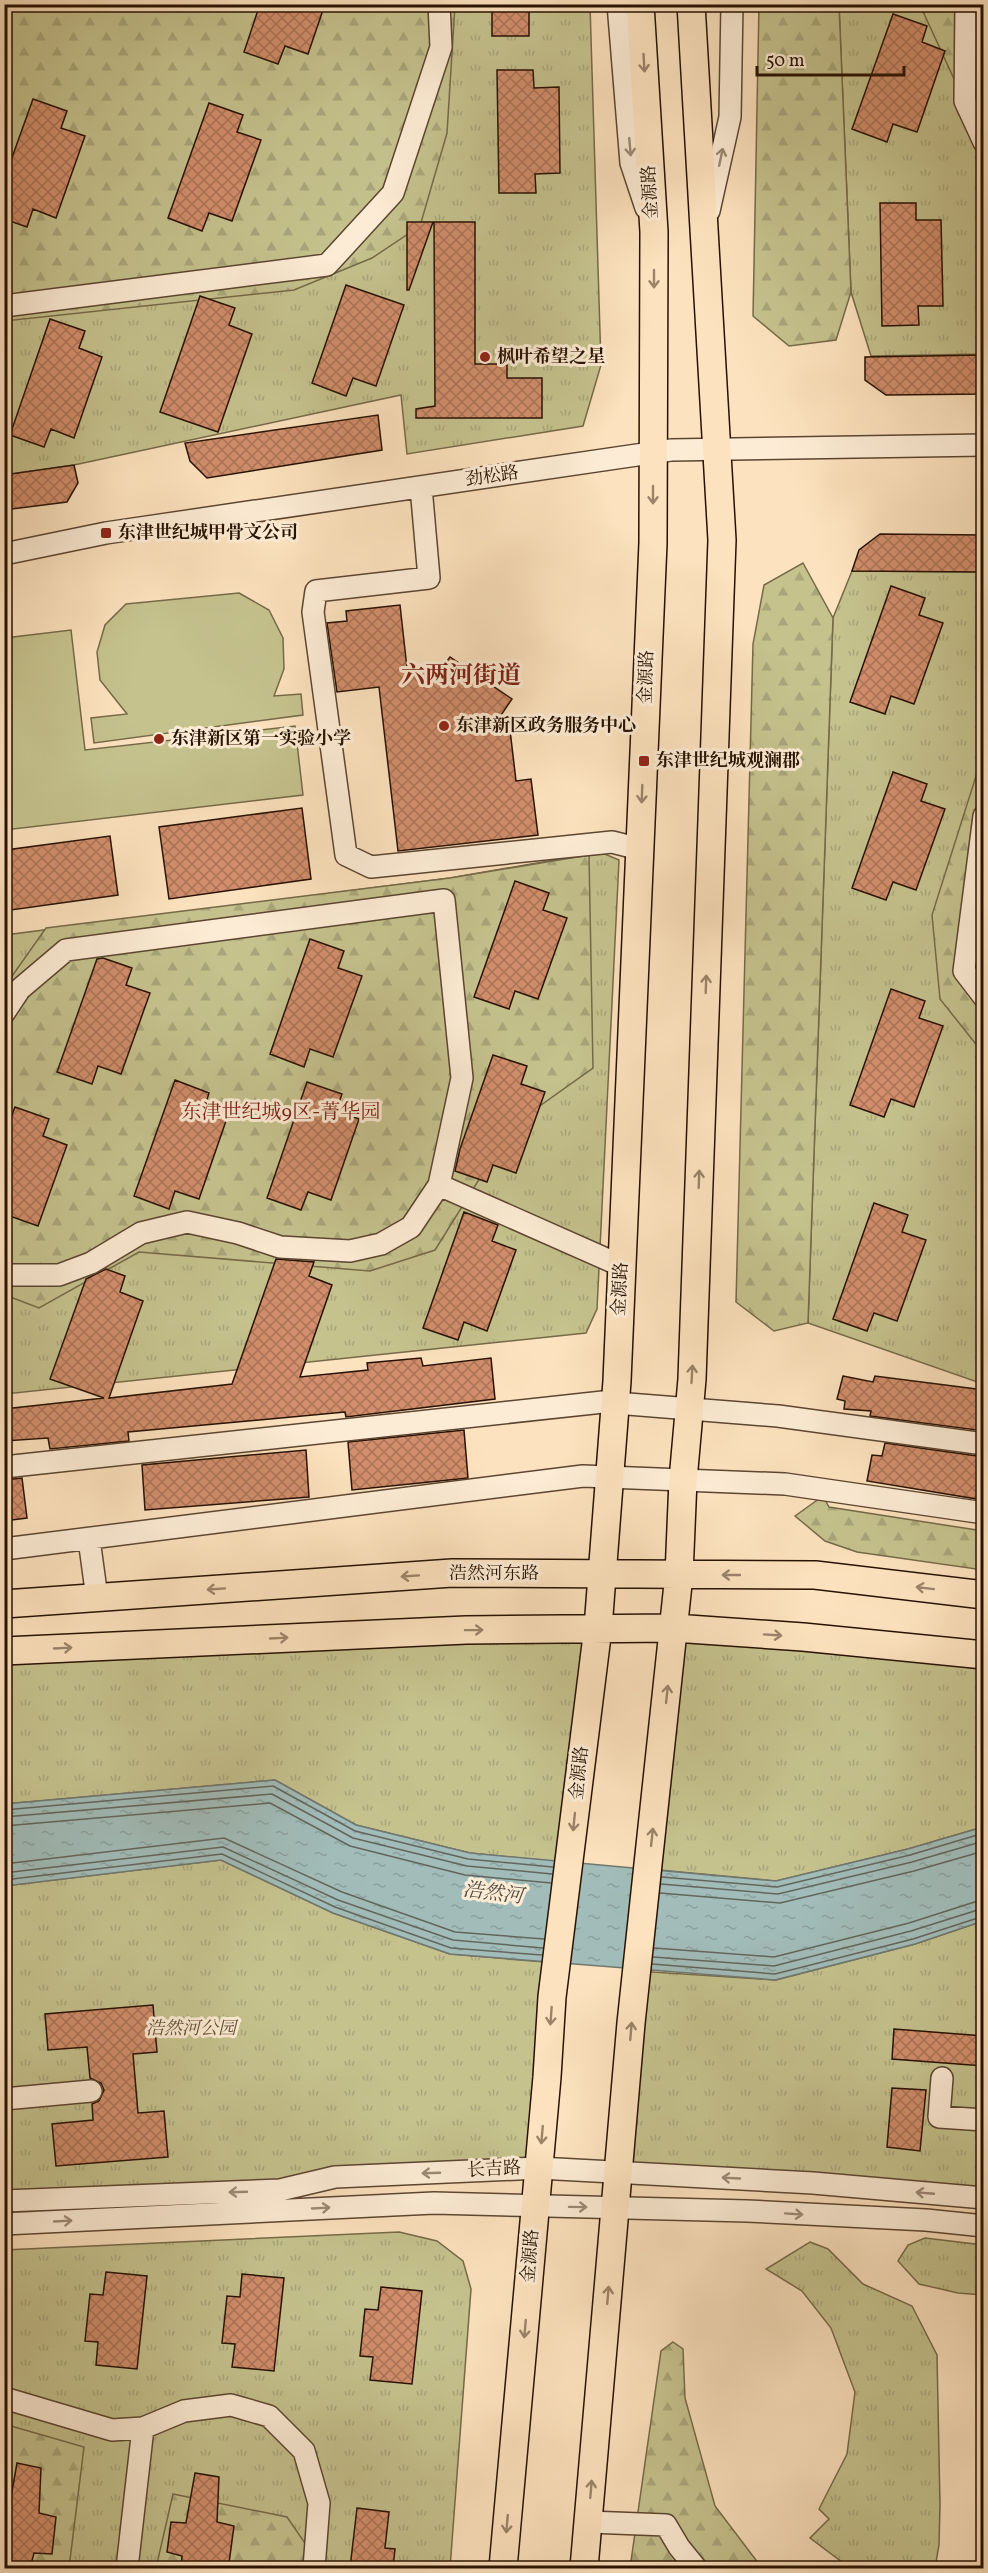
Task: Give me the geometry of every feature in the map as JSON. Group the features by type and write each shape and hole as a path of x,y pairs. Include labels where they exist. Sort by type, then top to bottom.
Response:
{"main road":[{"name":"金源路","path":"503,2568 548,2077 552,1997 598,1628 616,1403 653,543 654,232 640,4"},
{"path":"584,2568 618,2172 679,1575 683,1480 690,1409 721,550 690,4"},
{"name":"浩然河东路","path":"4,1604 452,1573 815,1575 984,1595"},
{"path":"4,1651 466,1630 674,1628 803,1637 984,1654"}],"street":[{"path":"4,306 327,265 393,193 441,47 439,4"},
{"path":"618,4 632,163 654,232"},
{"path":"704,235 730,117 732,4"},
{"path":"966,4 965,101 984,142"},
{"name":"劲松路","path":"4,554 106,533 654,453 716,449 984,445"},
{"path":"421,487 429,578 316,591 313,612 346,855 371,867 612,842 640,849"},
{"path":"984,816 964,971 984,997"},
{"path":"4,1013 20,989 66,950 444,900 462,1078 439,1185 411,1227 381,1244 350,1251 280,1247 238,1233 187,1222 141,1233 91,1263 59,1275 4,1275"},
{"path":"439,1185 622,1266"},
{"path":"4,1467 603,1402 778,1416 984,1444"},
{"path":"4,1549 583,1476 785,1484 984,1513"},
{"path":"89,1539 97,1598"},
{"path":"942,2078 939,2117 984,2120"},
{"path":"4,2099 91,2091"},
{"name":"长吉路","path":"4,2201 280,2190 335,2177 539,2168 813,2183 984,2198"},
{"name":"长吉路","path":"4,2224 434,2203 747,2211 926,2220 984,2226"},
{"path":"4,2398 112,2430 143,2428 184,2411 231,2405 269,2416 304,2451 319,2503 314,2568"},
{"path":"127,2568 143,2428"},
{"path":"588,2522 666,2525 679,2547 696,2568"}],"green space":[{"path":"4,5 590,5 601,365 583,426 407,454 401,395 74,465 5,475"},
{"path":"4,5 455,5 447,133 420,226 372,258 294,290 5,321"},
{"path":"759,5 839,5 851,292 836,340 789,346 753,316"},
{"path":"839,5 983,5 983,354 871,356 851,292"},
{"path":"920,5 983,5 983,142"},
{"path":"803,563 833,618 808,1323 774,1331 736,1302 753,644 764,585"},
{"path":"852,571 983,572 983,1384 808,1323 833,618"},
{"path":"239,593 269,610 283,638 284,669 274,696 301,694 303,715 94,743 91,718 127,714 100,680 97,652 105,625 126,604"},
{"path":"71,630 85,750 295,726 303,795 5,830 5,638"},
{"path":"983,754 983,1053 940,999 932,915"},
{"path":"600,852 619,860 597,1309 586,1333 5,1394 5,935 450,878"},
{"path":"589,855 593,1068 513,1125 435,1250 370,1271 139,1252 39,1308 5,1295 5,986 46,928 450,878"},
{"path":"823,1496 829,1507 983,1531 983,1570 857,1552 825,1541 795,1516"},
{"path":"598,1628 570,1863 470,1853 356,1825 275,1780 5,1804 4,1651"},
{"path":"674,1628 983,1655 983,1827 908,1849 776,1881 648,1869"},
{"name":"浩然河公园","path":"221,1860 333,1913 450,1954 557,1963 539,2168 5,2201 4,1886"},
{"path":"983,1921 983,2198 618,2172 637,1971 776,1980 915,1944"},
{"path":"399,2232 437,2241 463,2261 471,2289 450,2568 5,2568 4,2250"},
{"path":"925,2238 983,2245 983,2295 958,2293 919,2284 898,2261 908,2245"},
{"path":"810,2242 828,2249 863,2284 912,2306 937,2355 940,2505 939,2545 935,2568 850,2568 810,2538 829,2519 819,2509 847,2454 855,2392 831,2328 802,2291 766,2269"},
{"path":"673,2342 683,2349 685,2398 715,2506 762,2568 630,2568 661,2351"},
{"path":"4,2424 84,2447 69,2568 5,2568"},
{"path":"173,2494 287,2517 322,2568 156,2568"}],"water":[{"name":"浩然河","path":"275,1780 356,1825 470,1853 776,1881 908,1849 983,1827 983,1921 915,1944 775,1980 450,1954 333,1913 221,1860 5,1886 4,1804"}],"building":[{"path":"260,4 276,9 278,4 325,4 308,54 285,46 278,64 244,52"},
{"path":"492,4 529,4 529,36 492,36"},
{"path":"893,14 927,26 922,42 945,51 917,132 893,124 887,142 852,129"},
{"path":"497,70 533,70 534,88 559,87 560,173 535,174 536,193 499,193"},
{"path":"33,99 67,111 61,128 85,136 56,218 33,209 27,227 4,219 4,180"},
{"path":"209,103 243,115 237,132 261,140 232,221 209,213 202,231 168,218"},
{"path":"880,203 916,203 916,220 941,220 943,306 918,306 919,325 882,326"},
{"path":"407,222 433,222 409,290 407,290"},
{"path":"434,222 475,222 475,364 507,364 507,378 542,378 542,418 416,418 416,409 435,406"},
{"path":"346,285 404,305 376,386 353,378 346,396 312,383"},
{"path":"200,296 235,308 229,325 252,334 218,432 160,412"},
{"path":"50,319 85,331 79,348 102,357 74,438 51,429 44,447 10,435"},
{"path":"984,355 984,394 886,395 865,380 865,357"},
{"path":"378,415 382,450 207,478 190,461 185,443"},
{"path":"74,465 78,483 67,502 4,510 4,475"},
{"path":"880,534 984,535 984,572 852,571 859,550"},
{"path":"891,586 925,598 919,615 943,623 914,704 891,696 885,714 850,702"},
{"name":"东津新区政务服务中心","path":"400,605 407,668 424,666 437,675 450,657 512,699 497,721 510,730 516,781 531,779 538,835 398,851 379,687 337,692 327,623 347,621 346,611"},
{"path":"893,772 927,784 921,801 945,809 916,890 893,882 886,900 852,888"},
{"path":"302,808 311,879 169,899 159,827"},
{"path":"110,836 118,895 4,911 4,887 11,886 6,850"},
{"path":"515,881 549,893 543,910 567,918 538,999 515,991 509,1009 474,997"},
{"path":"310,939 344,951 338,968 362,976 333,1057 310,1049 304,1067 270,1054"},
{"path":"103,958 132,968 126,985 150,993 121,1074 98,1066 92,1084 57,1072 97,959"},
{"path":"891,989 925,1001 919,1018 943,1026 914,1107 891,1099 884,1117 850,1105"},
{"path":"493,1055 527,1066 521,1084 545,1092 516,1173 493,1165 487,1182 455,1171 460,1149"},
{"path":"175,1080 209,1093 204,1110 227,1118 199,1199 175,1191 169,1209 134,1196"},
{"path":"307,1082 342,1094 336,1111 359,1119 331,1200 308,1192 301,1210 267,1198"},
{"path":"15,1107 49,1119 43,1136 67,1145 38,1226 4,1214 4,1136"},
{"path":"874,1203 908,1215 902,1232 926,1240 897,1321 874,1313 867,1331 833,1319"},
{"path":"464,1212 498,1225 492,1241 516,1250 487,1331 464,1322 458,1340 423,1328"},
{"path":"276,1259 314,1262 309,1276 332,1285 300,1377 368,1370 367,1363 421,1358 423,1366 491,1358 495,1399 346,1417 345,1412 128,1432 129,1441 50,1449 48,1438 4,1441 4,1409 104,1398 50,1379 86,1279 106,1269 125,1276 120,1292 143,1301 109,1398 232,1384"},
{"path":"843,1376 873,1382 875,1376 984,1390 984,1431 870,1416 871,1411 844,1409 845,1401 837,1399"},
{"path":"464,1430 468,1478 352,1490 348,1442"},
{"path":"885,1443 984,1457 984,1497 977,1497 977,1499 867,1481 872,1455 882,1456"},
{"path":"306,1450 309,1497 145,1510 142,1465"},
{"path":"22,1478 27,1518 4,1521 4,1480"},
{"path":"153,2005 157,2052 133,2054 138,2113 164,2111 168,2157 56,2166 52,2124 93,2120 92,2104 99,2101 104,2090 101,2083 90,2078 87,2047 48,2050 45,2014"},
{"path":"894,2029 984,2036 984,2066 892,2059"},
{"path":"892,2088 926,2090 920,2151 887,2147"},
{"path":"106,2272 147,2276 137,2369 96,2365 98,2342 85,2341 90,2294 103,2295"},
{"path":"242,2274 284,2278 274,2371 232,2367 235,2344 222,2343 227,2296 240,2297"},
{"path":"381,2287 422,2291 412,2384 370,2380 373,2357 360,2356 365,2309 378,2310"},
{"path":"17,2463 41,2468 39,2513 56,2517 52,2554 34,2553 30,2568 4,2568 4,2514 8,2514"},
{"path":"195,2473 219,2477 217,2522 234,2526 229,2563 212,2562 210,2568 181,2568 182,2556 167,2552 171,2522 186,2523"},
{"path":"357,2508 389,2512 385,2548 395,2549 393,2568 350,2568"}],"place":[{"name":"枫叶希望之星","path":"485,357"},
{"name":"东津世纪城甲骨文公司","path":"106,533"},
{"name":"东津新区政务服务中心","path":"444,726"},
{"name":"东津新区第一实验小学","path":"159,739"},
{"name":"东津世纪城观澜郡","path":"644,761"}],"district":[{"name":"六两河街道","path":"461,677"},
{"name":"东津世纪城9区-菁华园","path":"281,1113"}]}
